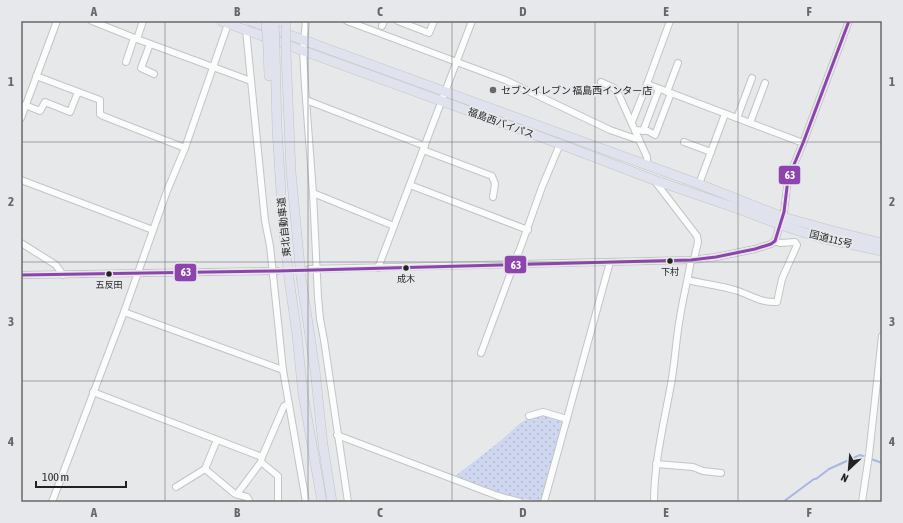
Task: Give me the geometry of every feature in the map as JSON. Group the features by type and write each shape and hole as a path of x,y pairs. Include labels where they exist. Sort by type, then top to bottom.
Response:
{"highway":[{"name":"福島西バイパス","path":"251,21 699,184 782,221"},
{"path":"266,21 271,48"},
{"path":"271,48 274,21"},
{"name":"東北自動車道","path":"286,21 291,172 300,277 315,370 323,445 332,502"},
{"name":"福島西バイパス","path":"224,22 560,144 654,180 736,208 782,221"},
{"name":"東北自動車道","path":"271,48 279,173 288,271 298,335 303,394 322,502"},
{"name":"国道115号","path":"782,221 826,229 882,243"},
{"name":"国道115号","path":"782,221 821,238 882,251"}],"street":[{"path":"21,118 57,21"},
{"path":"92,21 251,81"},
{"path":"126,62 143,21"},
{"path":"306,21 303,51 313,193 313,269 348,502"},
{"path":"347,21 505,80 610,130 639,140"},
{"path":"398,21 428,33 434,21"},
{"path":"378,268 472,21"},
{"path":"632,122 670,21"},
{"path":"313,269 693,260 755,249 770,244 775,241 782,221 788,179 803,144 849,21"},
{"path":"52,502 124,312 167,191 185,148 214,67 224,22"},
{"path":"246,30 265,214 275,271 283,370 306,502"},
{"path":"150,44 141,68 154,74"},
{"path":"635,130 648,131 655,135 678,63"},
{"path":"36,76 100,100 100,114 103,116 185,148"},
{"path":"737,118 752,78"},
{"path":"601,82 614,88 618,92 647,157 647,166"},
{"path":"750,123 765,83"},
{"path":"647,84 803,144"},
{"path":"643,131 659,88"},
{"path":"26,105 40,111 45,102 70,112 78,92"},
{"path":"306,100 492,176 495,184 493,197"},
{"path":"699,184 725,114"},
{"path":"684,142 711,152"},
{"path":"481,353 513,264 528,230 542,187 560,144"},
{"path":"21,180 153,230"},
{"path":"654,180 698,236 698,242 680,315 671,383 656,464 654,502"},
{"path":"410,186 528,230"},
{"path":"313,193 394,226"},
{"path":"688,280 738,291 760,300 777,302 782,279 797,245 795,242 780,243 775,241"},
{"path":"21,243 56,265 63,275"},
{"path":"544,502 610,262"},
{"path":"21,275 275,271"},
{"path":"124,312 283,370"},
{"path":"862,502 869,455 882,336"},
{"path":"93,392 217,440 261,460 278,476 278,502"},
{"path":"237,494 261,460 284,406 289,404"},
{"path":"529,416 543,412 567,419"},
{"path":"337,435 498,496 520,502"},
{"path":"176,487 205,469 217,440"},
{"path":"656,464 693,467 703,471 721,473"},
{"path":"205,469 235,494 247,497 250,502"}],"shaded area":[{"path":"549,415 564,421 542,501 519,498 486,489 454,477 498,443 519,424 529,418"}],"waterway":[{"path":"783,502 829,469 860,455 882,463"}],"tunnel":[{"path":"277,271 310,269"}],"transit line":[{"name":"63","path":"21,275 277,271 691,260 716,257 755,249 771,244 775,241 784,212 788,179 849,21"}],"place":[{"name":"セブンイレブン 福島西インター店","path":"493,90"},
{"name":"下村","path":"670,261"},
{"name":"成木","path":"406,268"},
{"name":"五反田","path":"109,274"}]}
